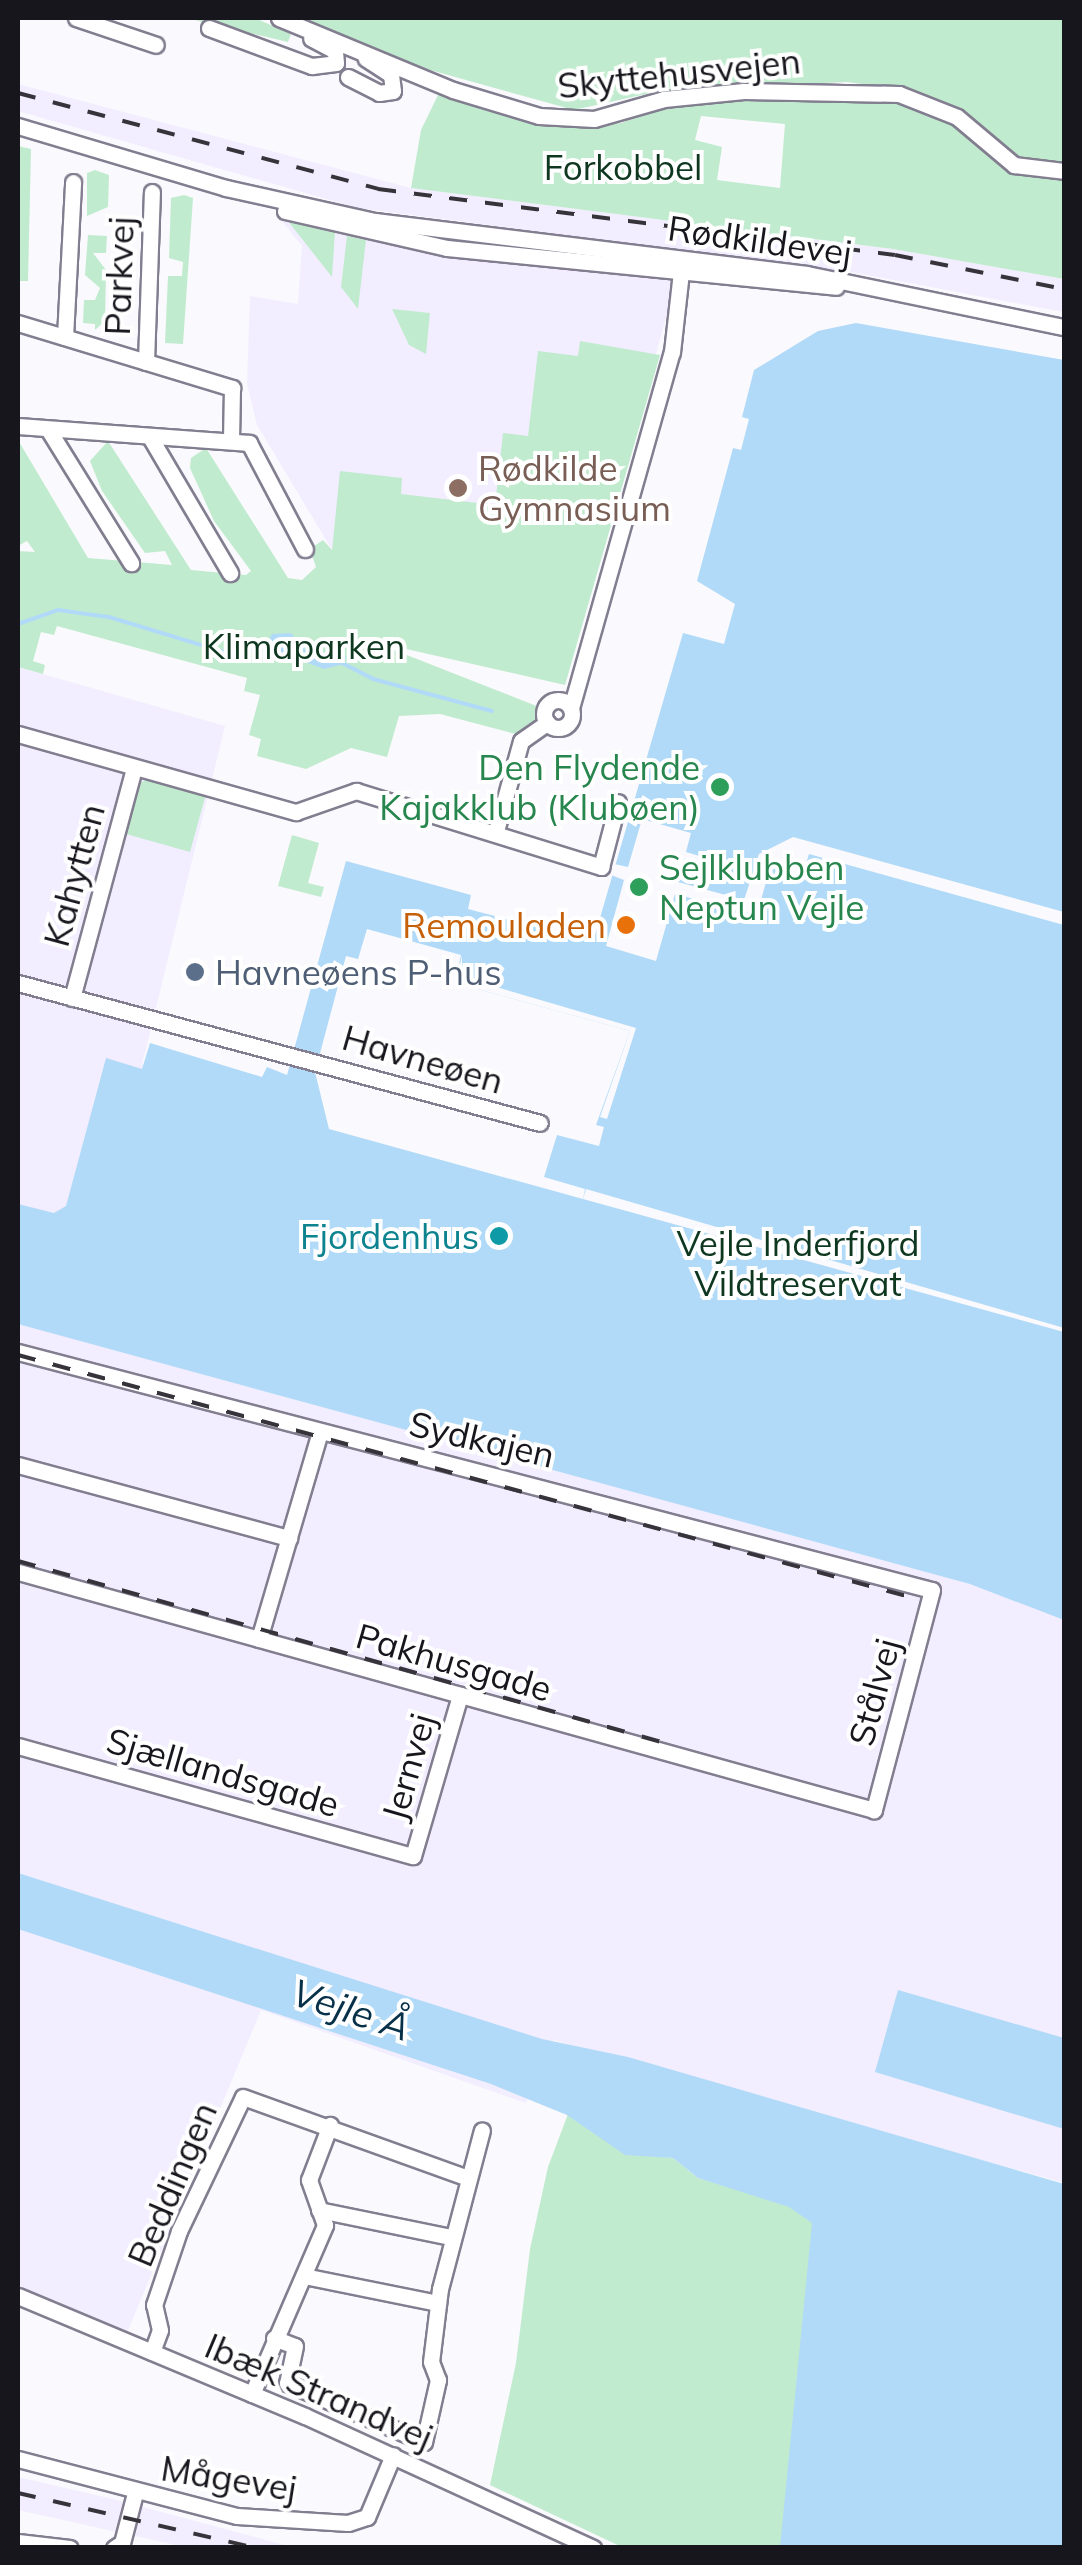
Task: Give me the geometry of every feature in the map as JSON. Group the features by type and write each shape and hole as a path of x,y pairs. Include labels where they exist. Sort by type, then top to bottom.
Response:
{"street":[{"path":"76,18 156,45"},
{"name":"Skyttehusvejen","path":"209,28 312,66 336,63 330,46 276,18"},
{"name":"Skyttehusvejen","path":"276,18 350,42 454,90 565,119 740,92 899,94 957,117 1014,165 1064,171"},
{"name":"Skyttehusvejen","path":"348,76 378,92 394,91 391,75 350,42"},
{"name":"Rødkildevej","path":"18,126 226,188 376,221 681,266 873,286 1064,327"},
{"name":"Parkvej","path":"65,337 73,182"},
{"name":"Parkvej","path":"146,362 152,192"},
{"path":"496,831 521,741 547,723 544,710 551,702 571,708 672,352 681,266"},
{"name":"Parkvej","path":"18,323 232,388 231,441"},
{"path":"18,426 250,443 304,549"},
{"path":"48,429 131,563"},
{"path":"150,436 230,573"},
{"path":"18,734 296,812 356,791 496,831 601,867 618,802"},
{"name":"Kahytten","path":"80,1001 134,768"},
{"name":"Havneøen","path":"18,984 290,1053 540,1123"},
{"name":"Sydkajen","path":"18,1352 320,1432 512,1476 932,1590"},
{"path":"259,1639 320,1432"},
{"path":"18,1465 289,1538"},
{"path":"506,1494 512,1476"},
{"name":"Pakhusgade","path":"18,1572 874,1810"},
{"name":"Stålvej","path":"874,1810 932,1590"},
{"name":"Jernvej","path":"413,1856 460,1695"},
{"name":"Sjællandsgade","path":"18,1746 413,1856"},
{"name":"Beddingen","path":"152,2352 160,2330 154,2305 179,2231 243,2097 330,2125 468,2178"},
{"path":"252,2394 325,2225 309,2180 330,2125"},
{"path":"274,2338 295,2346 288,2383 424,2442 438,2380 430,2362 450,2237 482,2130"},
{"path":"319,2210 450,2237"},
{"path":"304,2276 438,2304"},
{"name":"Ibæk Strandvej","path":"18,2296 392,2455 593,2548"},
{"name":"Mågevej","path":"18,2460 237,2516 358,2523 392,2455"},
{"path":"122,2546 136,2493"},
{"path":"27,2544 70,2548"}],"shaded area":[{"path":"18,84 411,188 893,249 1064,279 1064,312 856,273 358,208 18,111"},
{"name":"Rødkilde Gymnasium","path":"277,215 676,281 565,685 332,550 257,425 247,384 250,296 298,304 302,246"},
{"path":"18,667 225,726 142,1065 245,1097 1064,1520 1064,2183 553,2040 526,2103 261,2010 122,2345 18,2300"},
{"path":"18,2477 292,2547 185,2547 18,2510"}],"green space":[{"path":"186,18 255,18 291,34 288,42"},
{"name":"Forkobbel","path":"305,18 1064,18 1064,164 1011,155 947,104 901,89 847,82 664,90 574,110 412,65"},
{"path":"439,93 560,127 622,123 649,109 705,99 900,100 948,118 1007,167 1064,176 1064,279 893,249 411,188 421,130","holes":["701,116 785,124 780,188 717,180 722,147 695,140"]},
{"path":"18,146 31,149 28,281 18,281"},
{"path":"95,170 109,175 108,207 87,216 87,173"},
{"path":"171,198 193,198 183,344 165,343 168,276 182,276 183,262 169,258"},
{"path":"287,220 335,232 332,277"},
{"path":"88,235 107,236 106,253 93,253 106,270 105,321 95,330 95,324 83,323 84,300 95,300 100,288 85,275"},
{"path":"347,236 366,240 358,309 341,287"},
{"path":"392,309 430,313 426,354 409,345"},
{"name":"Klimaparken","path":"580,341 660,355 565,685 371,641 539,707 531,730 516,734 440,714 399,716 387,757 351,748 306,769 257,756 261,739 249,735 260,695 244,691 247,678 57,626 54,635 41,632 33,661 45,665 43,674 18,667 18,551 35,552 27,541 18,546 18,440 88,558 172,565 165,551 145,553 102,491 90,461 108,441 191,570 246,575 251,571 214,521 190,468 191,458 206,448 288,578 302,580 316,567 310,549 323,540 332,550 340,471 402,478 401,494 495,505 503,433 528,436 538,351 578,356"},
{"path":"149,779 206,794 190,852 126,834 139,783"},
{"path":"292,835 319,843 308,883 324,887 321,897 278,886"},
{"path":"568,2114 1064,2185 1064,2547 622,2547 490,2485 516,2363 530,2249 548,2167","holes":["666,2149 759,2196 698,2178 673,2158 623,2153"]}],"water":[{"name":"Vejle Inderfjord Vildtreservat","path":"856,323 1064,360 1064,1620 970,1584 18,1324 18,1204 54,1213 66,1206 106,1058 142,1069 150,1043 262,1077 267,1067 287,1075 346,861 471,895 468,909 593,942 683,633 724,644 735,604 697,581 733,448 741,450 749,419 742,417 754,370 818,331","holes":["367,929 461,955 455,983 630,1031 596,1125 604,1127 599,1146 557,1135 544,1177 585,1189 583,1199 329,1129 315,1072 346,956 358,959"]},
{"path":"291,633 309,654 332,651 346,656 344,664 324,669 265,647 272,634"},
{"name":"Vejle Å","path":"18,1873 542,2039 628,2057 1064,2184 1064,2547 780,2547 812,2223 789,2207 698,2178 673,2158 625,2155 567,2115 491,2084 18,1929"},
{"path":"898,1990 1064,2038 1064,2129 875,2072"}],"pier":[{"path":"642,819 691,833 686,852 706,858 698,884 681,880 685,857 678,882 744,900 759,854 793,837 1064,912 1064,925 809,854 802,876 770,868 759,907 748,913 675,894 656,961 606,946 624,880 611,875 614,864 628,867"},
{"path":"462,956 462,977 636,1028 607,1119 600,1117 630,1031 455,983"},
{"path":"586,1189 1064,1328 1064,1332 583,1199"}],"waterway":[{"path":"18,624 58,610 109,617 224,652 270,647"},
{"path":"342,663 373,679 492,711"}],"railway":[{"path":"18,93 378,189 895,255 1064,289"},
{"path":"18,1355 917,1599"},
{"path":"18,1561 665,1743"},
{"path":"18,2493 256,2548"}],"place":[{"name":"Rødkilde Gymnasium","path":"458,488"},
{"name":"Den Flydende Kajakklub (Klubøen)","path":"720,787"},
{"name":"Sejlklubben Neptun Vejle","path":"639,887"},
{"name":"Remouladen","path":"626,925"},
{"name":"Havneøens P-hus","path":"195,972"},
{"name":"Fjordenhus","path":"499,1236"}]}
